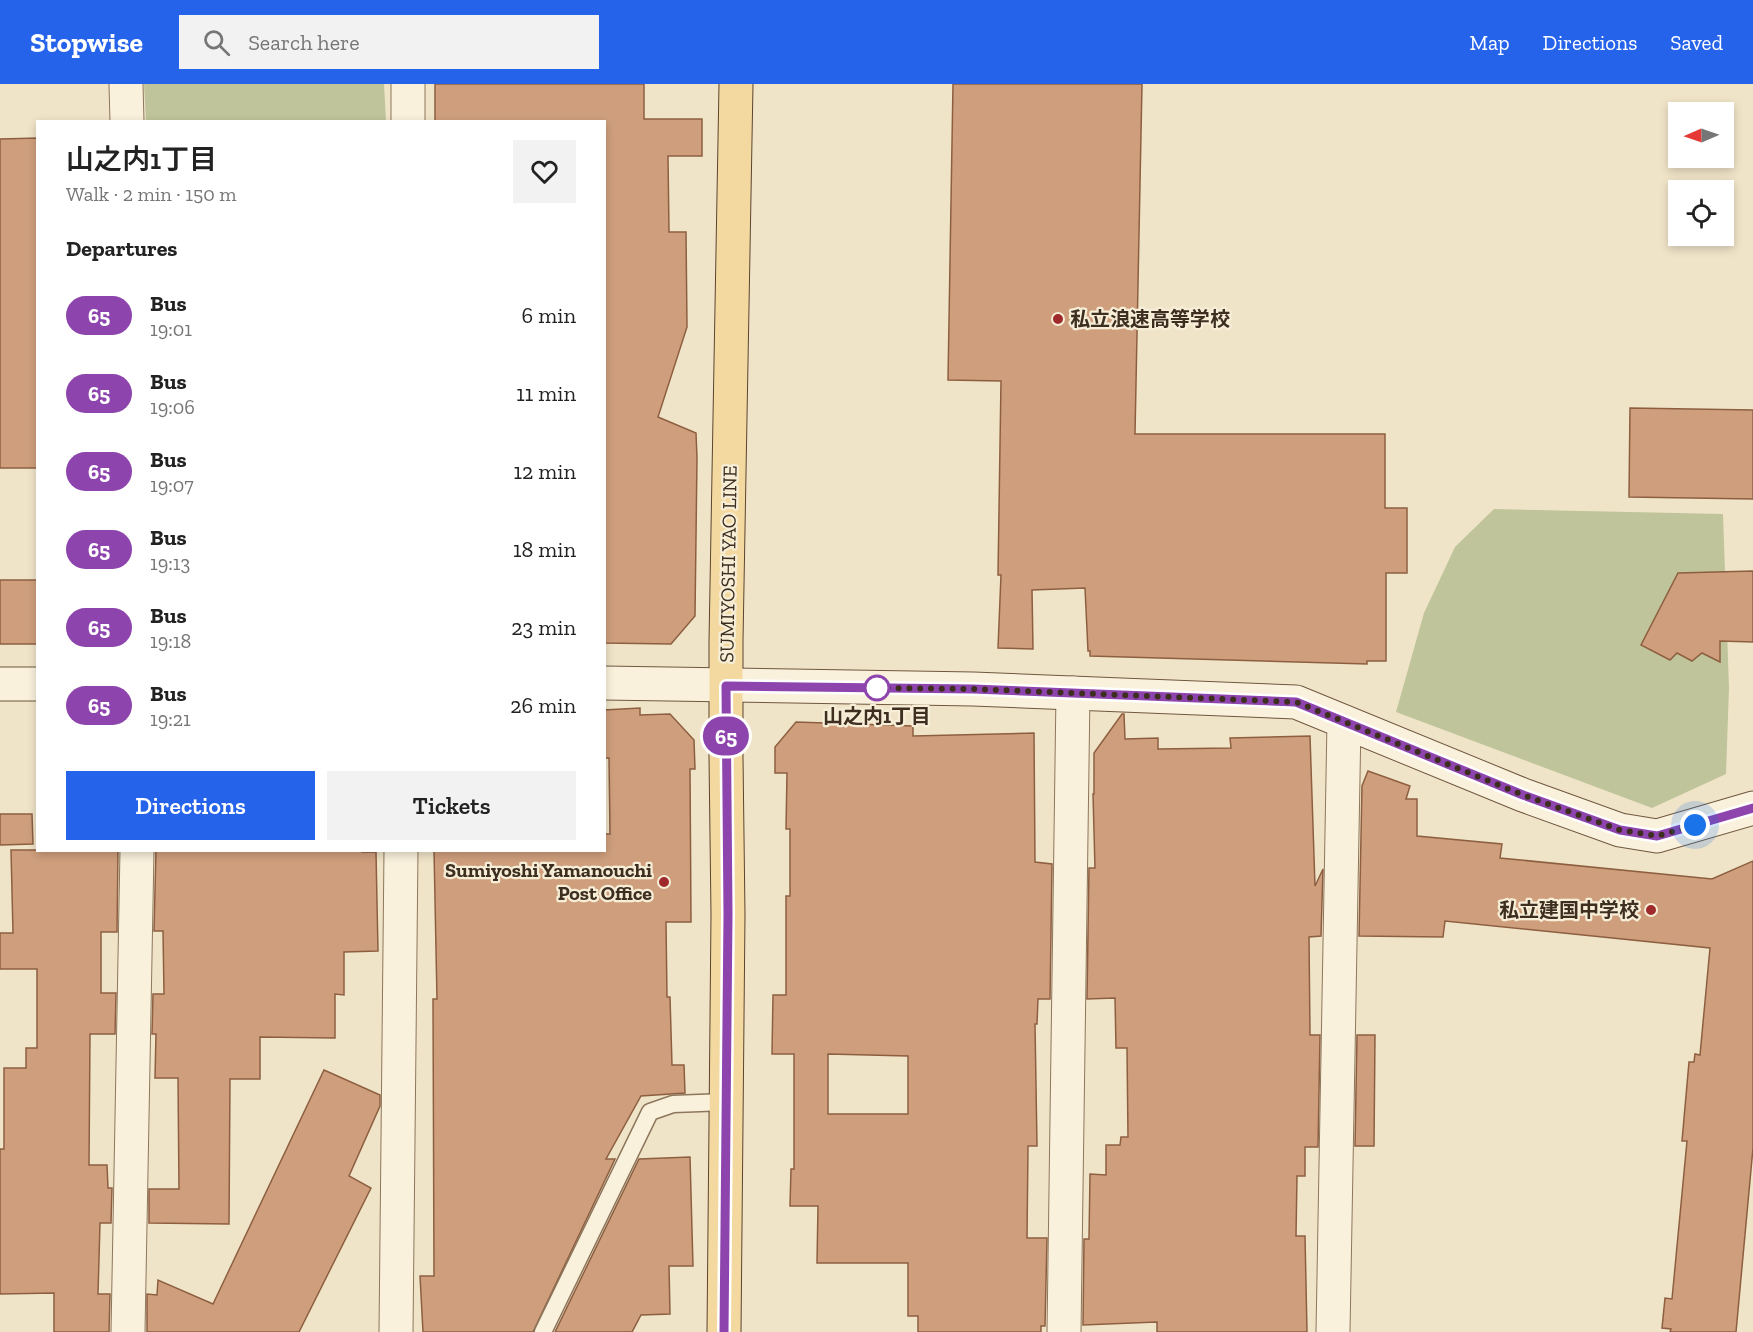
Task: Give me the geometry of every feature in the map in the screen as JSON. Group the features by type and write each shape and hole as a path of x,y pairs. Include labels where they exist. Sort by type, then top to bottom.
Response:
{"main road":[{"name":"SUMIYOSHI YAO LINE","path":"724,1332 728,914 726,686 736,84"}],"street":[{"path":"126,84 127,120"},
{"path":"408,84 408,120"},
{"path":"606,683 973,689 1296,702 1523,795 1620,830 1657,836 1753,808"},
{"path":"0,684 36,684"},
{"path":"1064,1332 1073,693"},
{"path":"1333,1332 1344,722"},
{"path":"128,1332 137,852"},
{"path":"396,1332 401,852"}],"lane":[{"path":"543,1332 651,1112 674,1104 726,1102"}],"green space":[{"path":"144,84 384,84 386,120 146,120"},
{"path":"1494,509 1723,514 1729,688 1726,774 1652,808 1396,712 1424,613 1455,547"}],"building":[{"path":"435,84 644,84 644,119 702,119 702,156 668,156 669,232 686,232 687,327 658,417 696,433 697,458 695,616 671,644 606,643 606,120 435,120"},
{"path":"953,84 1142,84 1135,434 1385,434 1385,508 1407,508 1407,573 1386,573 1386,661 1367,661 1367,664 1090,656 1085,588 1032,590 1033,649 998,648 1001,575 998,575 1001,381 948,380"},
{"path":"36,138 36,468 0,468 0,139"},
{"path":"1630,408 1753,410 1753,499 1629,497"},
{"path":"1753,571 1753,642 1720,641 1720,662 1702,653 1692,661 1677,653 1670,660 1641,645 1678,573"},
{"path":"0,580 36,580 36,644 0,644"},
{"path":"640,708 640,715 670,714 694,740 695,769 690,769 691,922 666,922 667,997 670,997 672,1065 684,1065 685,1093 641,1096 606,1159 615,1159 533,1332 423,1332 420,1276 434,1276 433,999 437,999 434,852 606,852 606,834 610,834 606,710"},
{"path":"1124,714 1125,739 1158,738 1158,749 1231,748 1230,738 1310,736 1315,886 1323,869 1321,936 1309,937 1310,1035 1320,1035 1318,1147 1305,1147 1305,1176 1297,1176 1296,1236 1305,1236 1307,1332 1157,1332 1157,1322 1083,1325 1084,1239 1089,1239 1090,1174 1106,1175 1106,1145 1120,1145 1121,1137 1128,1137 1127,1048 1116,1048 1115,998 1087,999 1089,868 1095,868 1094,753"},
{"path":"796,722 913,726 913,736 1034,733 1035,862 1052,864 1050,999 1038,999 1037,1024 1035,1024 1037,1146 1028,1146 1027,1238 1047,1238 1045,1326 1041,1326 1041,1332 918,1332 918,1316 908,1316 908,1263 817,1263 818,1206 790,1206 791,1169 794,1169 794,1054 772,1054 773,995 786,995 786,896 790,896 790,829 786,829 787,773 775,773 775,747","holes":["828,1054 908,1056 908,1114 828,1114"]},
{"path":"1368,771 1410,786 1406,799 1417,799 1417,836 1502,844 1500,858 1712,879 1753,861 1753,1148 1736,1332 1670,1332 1671,1329 1662,1328 1665,1298 1672,1299 1687,1141 1682,1141 1689,1062 1694,1062 1695,1054 1700,1055 1710,948 1445,921 1443,937 1359,936 1362,786"},
{"path":"0,814 32,814 33,844 0,845"},
{"path":"11,850 118,852 117,932 101,932 101,993 116,993 115,1034 90,1034 89,1165 107,1165 108,1188 112,1188 111,1223 100,1223 98,1294 110,1294 109,1332 54,1332 54,1293 0,1294 0,1149 4,1149 4,1068 26,1068 26,1048 37,1048 37,969 0,969 0,933 13,933"},
{"path":"156,852 376,852 378,951 344,952 344,995 335,994 335,1038 260,1037 260,1079 230,1079 229,1224 149,1223 149,1189 179,1189 178,1078 155,1078 156,1034 152,1034 153,994 164,994 163,931 154,931"},
{"path":"1357,1035 1375,1035 1374,1146 1355,1146"},
{"path":"324,1070 380,1095 380,1106 349,1176 371,1188 299,1332 147,1332 147,1294 157,1295 158,1280 213,1304"},
{"path":"690,1157 693,1266 669,1266 670,1314 641,1315 632,1332 555,1332 639,1159"}],"bus line":[{"name":"65","path":"724,1332 728,914 726,686 973,689 1296,702 1523,795 1620,830 1657,836 1753,808"}],"place":[{"name":"私立浪速高等学校","path":"1058,319"},
{"name":"山之内1丁目","path":"877,688"},
{"name":"Sumiyoshi Yamanouchi Post Office","path":"664,882"},
{"name":"私立建国中学校","path":"1651,910"}],"route":[{"path":"877,688 973,689 1296,702 1523,795 1620,830 1657,836 1695,825"}]}
